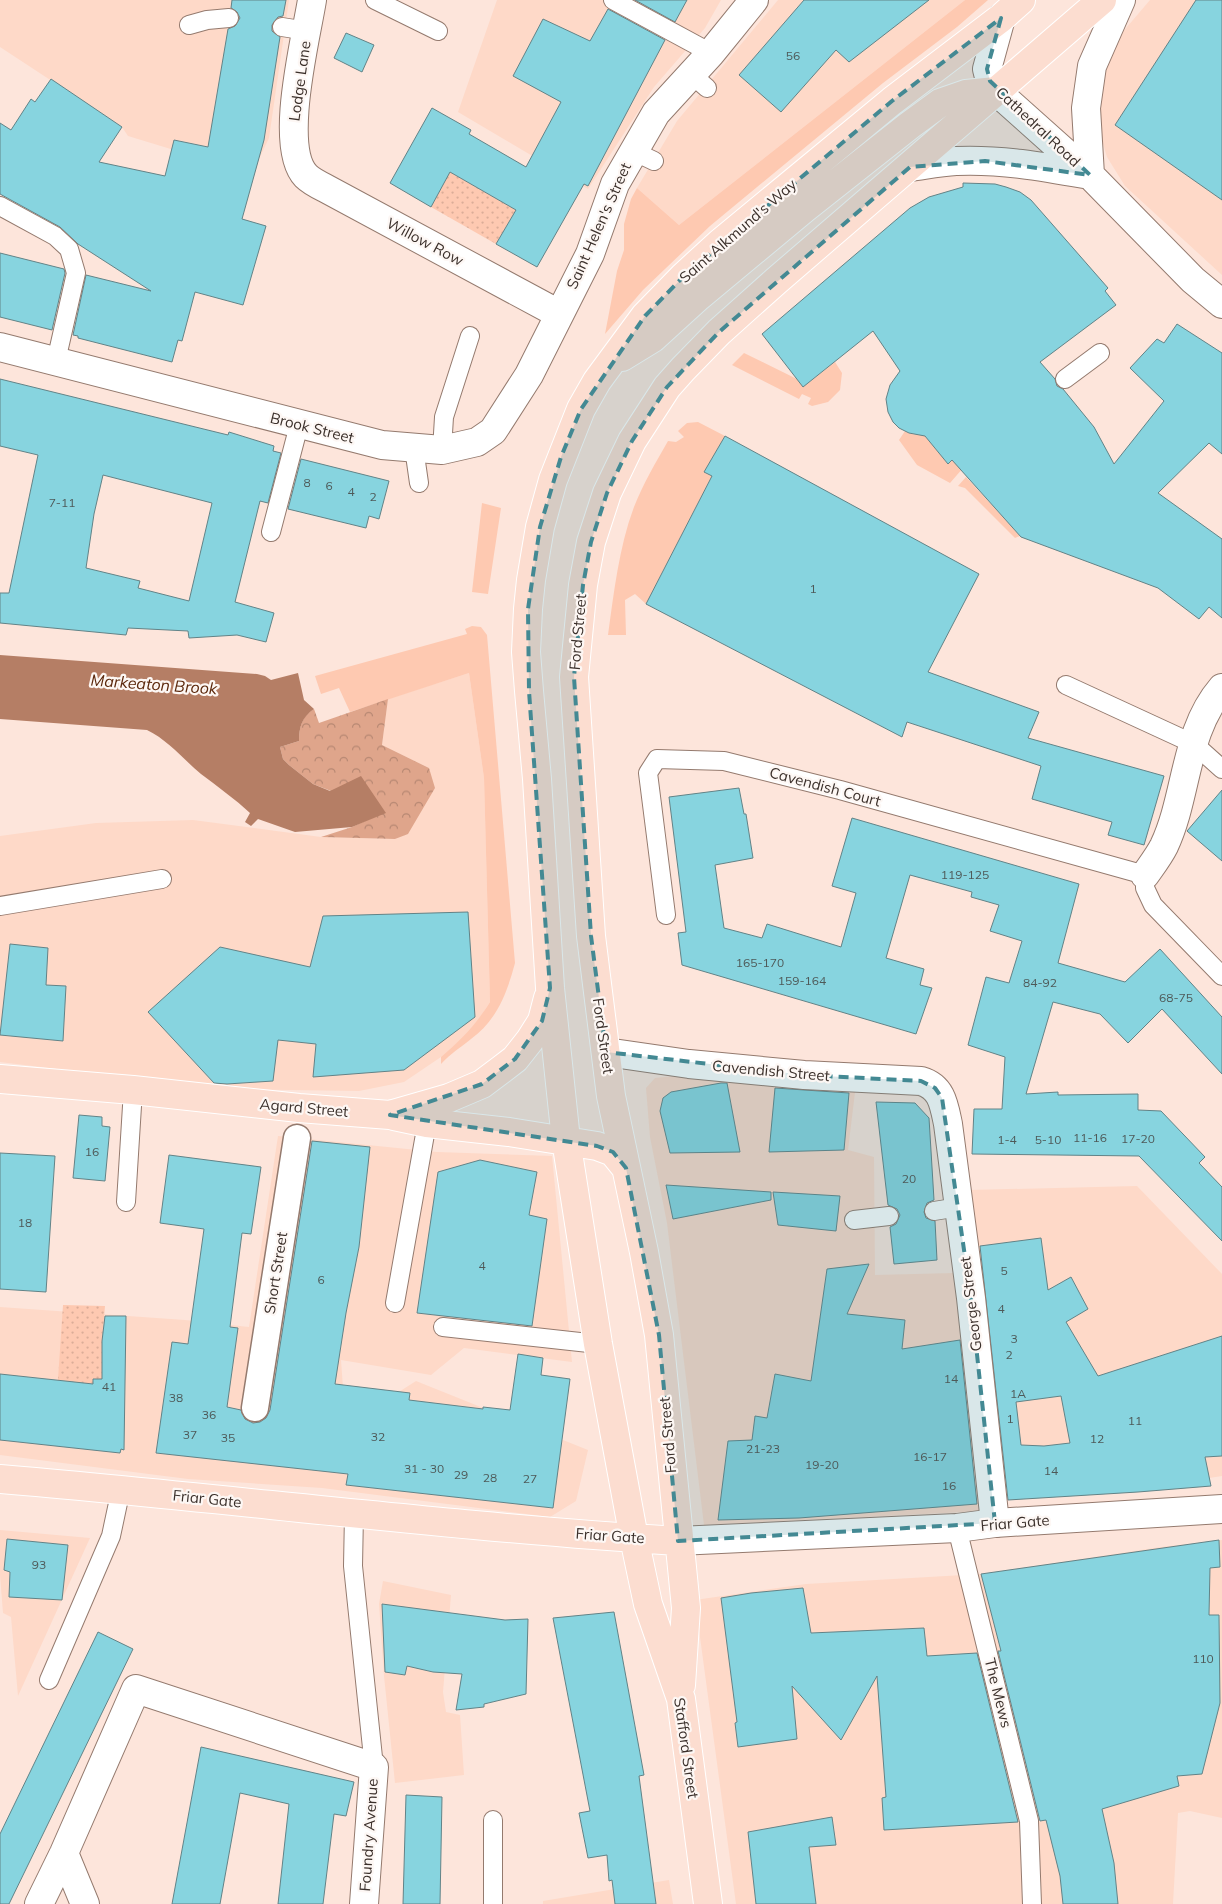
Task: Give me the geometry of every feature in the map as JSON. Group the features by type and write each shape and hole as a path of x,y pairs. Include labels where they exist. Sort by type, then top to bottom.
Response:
{"main road":[{"name":"Saint Alkmund's Way","path":"550,988 537,779 526,652 528,609 540,527 556,472 581,409 645,316 684,276 720,243 892,101 1001,18 1021,0"},
{"path":"910,167 1102,0"},
{"path":"610,365 654,338 698,297 805,208 940,103 966,94 996,91"},
{"name":"Ford Street","path":"681,1699 686,1608 678,1541 660,1334 611,1096 591,936 574,677 583,585 591,542 607,493 632,441 667,387 719,332 910,167"},
{"path":"550,988 566,1140 598,1344 634,1538"},
{"name":"Agard Street","path":"0,1079 390,1115 449,1098 482,1084 515,1059 542,1021 550,988"},
{"path":"390,1115 597,1146 614,1152 626,1168"},
{"name":"Friar Gate","path":"0,1479 354,1514 678,1541"},
{"name":"Stafford Street","path":"634,1538 648,1604 681,1699 708,1904"}],"street":[{"name":"Lodge Lane","path":"299,162 294,146 293,124 300,64 294,29 312,0"},
{"name":"Saint Helen's Street","path":"559,314 590,254 615,184 644,156 656,113 699,81 711,53 754,0"},
{"name":"Cathedral Road","path":"1090,175 1086,108 1092,66 1121,0"},
{"name":"Cathedral Road","path":"1001,18 986,69 996,91 1090,175 1193,280 1222,304"},
{"name":"Cathedral Road","path":"910,167 953,161 985,161 1028,164 1090,175"},
{"name":"Willow Row","path":"299,162 306,175 325,188 559,314"},
{"name":"Brook Street","path":"0,347 382,445 442,450 477,442 493,431 529,375 559,314"},
{"path":"1145,875 1158,857 1164,844 1199,725 1214,698 1222,688"},
{"name":"Cavendish Street","path":"606,1052 688,1064 804,1075 921,1081 935,1088"},
{"name":"George Street","path":"935,1088 942,1098 945,1110 946,1209 971,1298 995,1524"},
{"name":"Short Street","path":"255,1408 297,1138"},
{"name":"Friar Gate","path":"678,1541 957,1528 1222,1509"},
{"path":"39,1904 64,1853 136,1689 374,1767"},
{"name":"Foundry Avenue","path":"364,1904 374,1767"},
{"path":"64,1853 85,1904"}],"lane":[{"path":"375,0 438,30"},
{"path":"613,0 711,53"},
{"path":"189,25 207,20 229,18"},
{"path":"0,206 55,236 69,249 76,273 56,361"},
{"path":"442,450 444,417 470,336"},
{"path":"1066,379 1100,353"},
{"path":"271,532 299,425"},
{"path":"414,448 419,483"},
{"path":"1066,685 1194,744 1222,769"},
{"name":"Cavendish Court","path":"666,915 648,773 657,759 724,761 840,790 1145,875"},
{"path":"1145,875 1145,888 1153,905 1222,976"},
{"path":"0,906 162,879"},
{"path":"126,1202 133,1090"},
{"path":"297,1138 300,1108"},
{"path":"395,1303 427,1122"},
{"path":"854,1220 889,1216"},
{"path":"443,1327 598,1344"},
{"path":"49,1680 110,1536 121,1490"},
{"path":"354,1514 353,1566 374,1767"},
{"name":"The Mews","path":"957,1528 1029,1821 1032,1904"},
{"path":"493,1820 493,1904"}],"highlighted area":[{"path":"1001,18 987,69 990,81 1090,175 985,161 910,167 719,332 667,387 632,441 607,493 591,542 583,585 574,677 591,936 606,1052 804,1075 921,1081 935,1088 942,1098 971,1298 995,1523 678,1541 659,1335 626,1168 613,1152 597,1146 390,1115 482,1084 515,1059 542,1021 550,988 529,691 528,609 540,527 561,457 581,409 645,316 684,276 892,101"}],"shaded area":[{"path":"0,0 289,0 269,138 260,157 176,140 174,150 128,136 122,127 0,47"},
{"path":"497,0 721,0 705,28 654,87 588,189 458,112"},
{"path":"778,0 965,0 679,225 637,188 677,121"},
{"path":"965,0 988,0 957,27 883,83 710,226 643,290 605,334 617,271 624,250 624,224 631,199 637,188 679,225"},
{"path":"1150,0 1222,0 1222,275 1125,186 1107,157 1098,127 1097,100 1109,48"},
{"path":"450,172 516,210 496,244 431,207"},
{"path":"744,353 807,384 835,362 842,373 840,390 828,402 812,406 808,404 811,398 802,394 799,399 732,365"},
{"path":"698,422 725,436 705,472 712,476 646,604 635,594 625,600 626,635 608,635 621,554 634,507 668,441 676,442 684,437 678,431 687,423"},
{"path":"905,431 911,434 924,435 948,464 970,444 977,452 950,483 917,465 899,440"},
{"path":"966,477 1020,536 1015,538 965,488 958,486"},
{"path":"482,503 501,508 488,594 472,592"},
{"path":"472,626 481,627 487,635 515,963 500,1005 494,1015 480,1032 441,1064 441,1057 468,1032 490,1002 484,778 469,673 350,712 339,688 321,694 315,676 467,634 465,629"},
{"path":"469,673 484,778 490,1002 475,1025 441,1057 404,1082 359,1091 219,1089 0,1062 0,836 96,823 193,820 321,837 396,839 429,768 382,745 388,699"},
{"path":"694,1074 856,1084 848,1150 874,1157 875,1275 955,1273 985,1511 704,1525 667,1223 650,1137 646,1088 655,1078"},
{"path":"278,1136 437,1152 552,1156 572,1362 464,1348 431,1375 341,1360 345,1416 358,1418 416,1381 588,1450 576,1501 550,1517 322,1488 188,1479 0,1455 0,1307 185,1320 249,1327"},
{"path":"1137,1186 1222,1274 1222,1476 1209,1478 1211,1486 1009,1500 997,1381 969,1190"},
{"path":"63,1305 105,1306 102,1341 102,1379 93,1380 92,1396 57,1394"},
{"path":"0,1530 90,1538 18,1696 11,1617 3,1613 0,1575"},
{"path":"1222,1540 1222,1818 1190,1811 1178,1813 1173,1904 736,1904 695,1600 806,1584 981,1574 1161,1547"},
{"path":"383,1581 451,1595 443,1692 446,1712 460,1715 464,1775 395,1783 379,1604"},
{"path":"669,1880 673,1904 543,1904 543,1901"}],"green space":[{"path":"388,699 382,745 429,768 435,788 408,834 395,839 321,837 352,827 385,812 313,784 283,759 280,747 299,741 302,722 314,709 319,723"}],"water":[{"name":"Markeaton Brook","path":"0,655 257,674 271,680 298,673 304,700 314,709 302,723 299,741 280,747 283,759 313,784 330,791 361,776 386,813 352,827 295,832 258,819 251,826 245,822 250,813 201,774 169,745 147,730 0,719"}],"building":[{"path":"232,0 286,0 283,16 278,17 272,25 272,31 280,37 264,140 242,219 266,226 243,305 195,292 182,341 178,340 172,362 78,338 78,336 73,335 86,275 151,291 78,244 60,227 0,194 0,123 11,130 31,99 35,102 51,79 122,127 99,162 165,176 174,140 208,147 228,29 235,26 240,18 237,12 231,8"},
{"path":"635,0 687,0 675,22"},
{"path":"804,0 929,0 849,62 836,50 781,112 739,75"},
{"path":"1196,0 1222,0 1222,200 1115,125"},
{"path":"608,9 665,40 588,186 584,184 537,267 496,244 516,210 450,172 431,207 390,183 432,108 471,130 469,134 526,167 561,102 513,76 543,19 590,41"},
{"path":"346,33 374,45 362,72 334,58"},
{"path":"963,183 995,184 1020,192 1031,200 1108,288 1105,291 1116,305 1040,362 1055,379 1057,386 1063,389 1094,427 1114,464 1164,401 1130,368 1157,339 1164,343 1177,324 1222,353 1222,454 1209,443 1158,493 1222,539 1222,618 1209,607 1199,619 1158,588 1021,537 952,460 948,464 925,436 909,433 899,428 893,422 888,412 886,399 890,385 900,371 873,331 803,387 762,334 910,208 929,197 963,187"},
{"path":"0,253 64,269 65,273 52,330 0,317"},
{"path":"0,379 228,435 229,432 274,446 273,451 281,453 268,503 260,501 235,602 274,613 266,642 237,635 189,638 188,631 128,628 126,635 0,623 0,593 9,593 38,455 0,446","holes":["103,475 212,503 189,601 138,588 140,581 86,568 94,514"]},
{"path":"725,436 979,574 928,672 1039,712 1028,738 1164,776 1144,845 1108,835 1112,822 1032,799 1041,766 907,722 902,737 646,604 712,476 704,472"},
{"path":"301,459 389,481 379,519 369,516 366,528 288,509"},
{"path":"739,788 744,814 746,814 753,858 715,865 724,928 762,938 767,924 841,947 856,893 832,886 852,818 1079,884 1058,963 1125,982 1160,949 1222,1017 1222,1074 1162,1009 1128,1043 1100,1014 1053,1002 1026,1094 1058,1092 1058,1095 1138,1094 1138,1110 1161,1111 1205,1157 1199,1163 1222,1187 1222,1241 1139,1156 972,1154 974,1109 1002,1109 1005,1057 968,1045 986,977 1009,983 1022,941 990,931 999,905 971,897 972,892 910,875 886,958 924,969 920,985 932,988 916,1034 682,965 678,933 686,932 669,797"},
{"path":"1222,790 1222,861 1187,831"},
{"path":"468,912 475,1017 404,1070 313,1077 316,1044 278,1040 273,1081 214,1083 148,1012 220,947 310,967 323,916"},
{"path":"10,944 48,948 46,985 66,986 63,1041 0,1035"},
{"path":"727,1083 740,1152 670,1153 660,1111 663,1098 671,1092"},
{"path":"775,1088 849,1093 844,1150 769,1152"},
{"path":"876,1102 915,1103 929,1118 934,1200 927,1203 924,1212 926,1218 935,1221 937,1260 894,1264 890,1227 896,1224 900,1215 897,1209 888,1205"},
{"path":"79,1115 102,1117 102,1126 110,1127 105,1181 73,1178"},
{"path":"312,1141 370,1147 359,1247 335,1384 410,1393 409,1400 483,1409 483,1407 510,1410 518,1354 543,1358 541,1375 570,1379 553,1508 346,1485 348,1474 156,1453 172,1342 188,1344 204,1229 160,1223 169,1155 261,1167 251,1234 242,1233 230,1327 238,1328 227,1407 241,1410 245,1419 253,1423 260,1422 266,1418 270,1410"},
{"path":"0,1153 55,1156 46,1292 0,1289"},
{"path":"480,1160 537,1172 529,1215 547,1219 532,1326 417,1313 438,1172"},
{"path":"666,1185 771,1192 771,1200 673,1219"},
{"path":"773,1192 840,1196 836,1231 778,1225"},
{"path":"1041,1238 1048,1290 1071,1277 1088,1309 1066,1322 1098,1376 1222,1336 1222,1456 1205,1457 1211,1486 1008,1500 980,1246","holes":["1061,1396 1070,1443 1044,1446 1021,1445 1016,1402"]},
{"path":"869,1264 847,1314 905,1320 902,1349 960,1340 977,1504 799,1518 718,1520 728,1441 752,1440 755,1416 767,1418 775,1374 811,1381 827,1269"},
{"path":"105,1316 126,1316 124,1450 121,1449 120,1453 0,1440 0,1374 93,1384 93,1379 102,1379 102,1341"},
{"path":"7,1539 68,1545 62,1600 9,1597 10,1572 4,1570"},
{"path":"1219,1540 1220,1567 1210,1568 1209,1615 1219,1615 1220,1703 1202,1774 1177,1776 1179,1786 1102,1809 1114,1863 1118,1904 1063,1904 1060,1876 1046,1820 1040,1821 998,1651 1001,1651 981,1574"},
{"path":"803,1588 811,1633 924,1628 927,1656 977,1653 1018,1822 884,1830 882,1798 886,1797 877,1676 841,1740 792,1686 797,1739 738,1747 735,1723 737,1722 721,1598"},
{"path":"382,1604 505,1620 528,1619 526,1694 484,1704 484,1707 456,1710 462,1674 433,1672 407,1666 405,1675 385,1672"},
{"path":"614,1612 644,1775 639,1776 656,1904 615,1904 612,1880 609,1881 607,1855 588,1858 579,1813 590,1811 553,1618"},
{"path":"98,1632 133,1649 9,1904 0,1904 0,1834"},
{"path":"201,1747 354,1782 346,1816 334,1814 323,1904 278,1904 289,1804 240,1793 220,1904 172,1904"},
{"path":"406,1795 442,1797 440,1904 403,1904"},
{"path":"832,1817 836,1845 809,1847 816,1904 756,1904 748,1832"}]}
